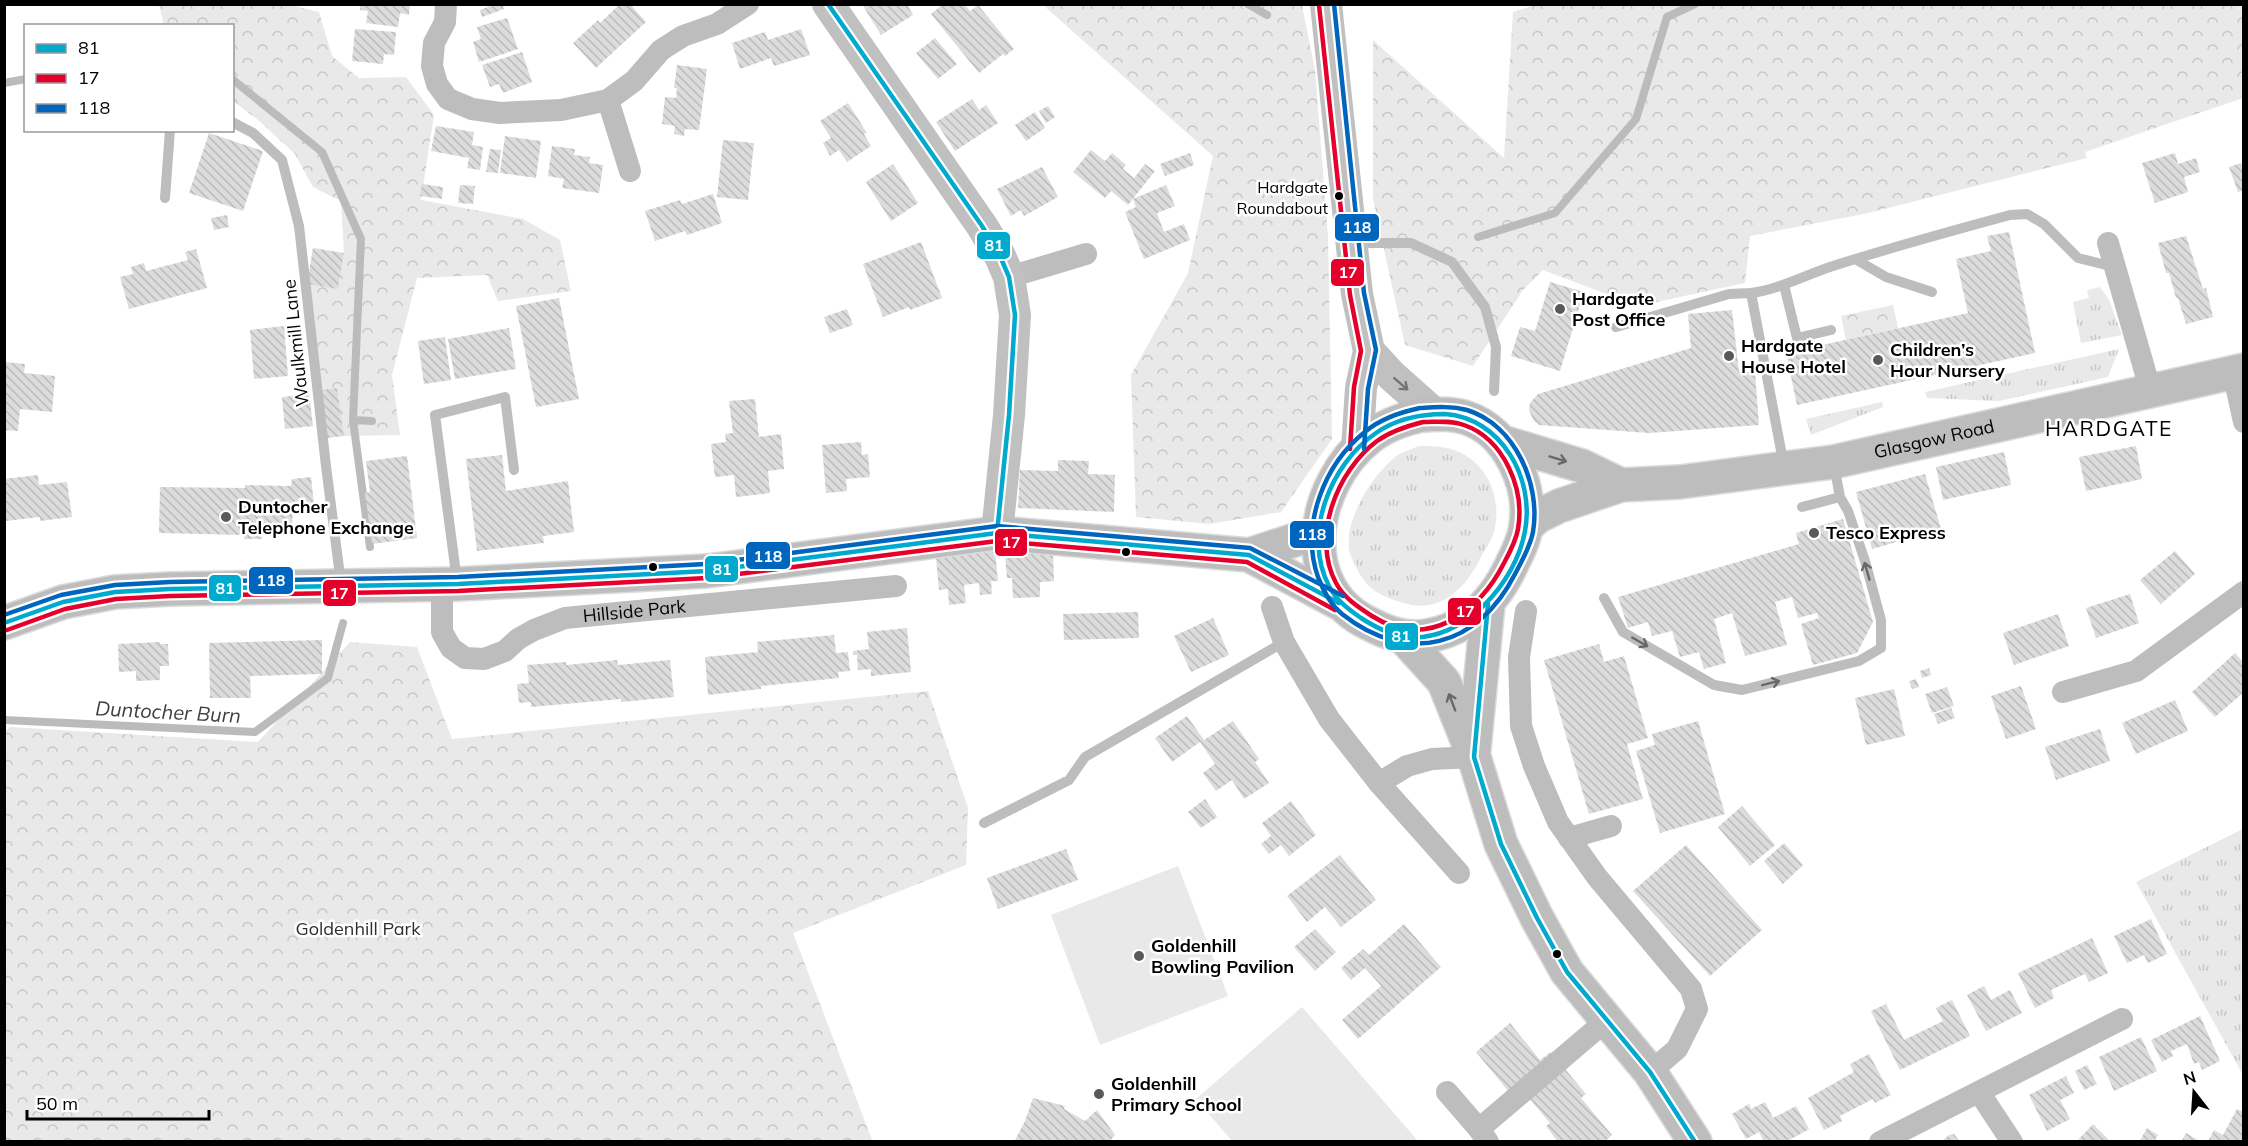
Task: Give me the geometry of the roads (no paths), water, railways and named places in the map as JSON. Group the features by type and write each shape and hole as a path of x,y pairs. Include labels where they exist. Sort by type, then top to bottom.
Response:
{"main road":[{"name":"Glasgow Road","path":"1526,527 1537,517 1559,506 1621,485 1680,482 1833,462 2238,371"},
{"path":"4,623 63,602 115,592 450,584 707,571 997,533 1249,555 1340,603 1365,622 1383,631 1403,637 1426,636 1448,631 1469,619 1488,604 1518,552 1526,527 1524,491 1512,457 1502,442 1484,426 1469,418 1436,415 1395,422 1375,434 1357,449 1334,483 1326,502 1319,532 1320,566 1328,585 1340,603"},
{"name":"Glasgow Road","path":"1502,442 1582,466 1621,485"},
{"path":"1249,555 1319,532"},
{"path":"1474,757 1488,604"},
{"path":"1403,637 1444,682 1474,757 1502,844 1537,918 1567,972 1650,1072 1695,1142"}],"street":[{"path":"446,4 445,22 434,43 432,66 437,84 448,99 472,109 500,113 561,110 608,100 634,81 661,50 683,36 717,24 748,4"},
{"path":"828,4 982,226 1000,256 1009,277 1013,296 1015,339 997,533"},
{"path":"1326,4 1357,294 1369,351 1361,388 1357,449"},
{"path":"608,100 630,171"},
{"path":"2108,243 2151,392"},
{"path":"1009,277 1086,254"},
{"path":"1369,351 1392,376 1436,415"},
{"path":"2238,371 2244,422"},
{"name":"Hillside Park","path":"450,584 442,632 451,648 465,658 484,658 506,651 518,639 534,630 565,618 896,586"},
{"path":"2063,692 2136,671 2244,592"},
{"path":"1272,607 1284,642 1329,719 1379,783 1459,873"},
{"path":"1526,611 1519,657 1521,726 1534,766 1558,822 1597,877 1691,989 1698,1009 1677,1049 1650,1072"},
{"path":"1379,783 1407,766 1432,759 1474,757"},
{"path":"1569,838 1611,826"},
{"path":"1880,1142 2122,1019"},
{"path":"1447,1092 1483,1135 1608,1020"},
{"path":"1979,1092 2012,1142"}],"lane":[{"name":"Waulkmill Lane","path":"234,123 253,133 282,160 299,226 342,587"},
{"path":"165,198 170,132"},
{"path":"1616,327 1729,294 1751,293 1784,285 1804,275 1855,259 2010,215 2027,214 2044,224 2078,258 2114,267"},
{"path":"1352,243 1411,243 1452,262 1485,307 1496,347 1494,391"},
{"path":"1855,259 1886,278 1932,292"},
{"path":"1784,285 1797,338 1831,330"},
{"path":"1751,293 1785,469"},
{"path":"450,584 435,415 505,397 514,470"},
{"path":"1604,598 1623,632 1714,685 1742,690 1860,661 1881,648 1881,620 1865,561 1848,511 1840,497 1833,462"},
{"path":"1802,507 1840,497"},
{"path":"984,823 1069,780 1086,757 1284,642"}],"waterway":[{"path":"1248,4 1267,15"},
{"path":"1478,237 1555,213 1636,119 1667,17 1695,4"},
{"path":"4,83 24,79"},
{"path":"234,81 322,152 361,239 353,420 370,547"},
{"path":"353,420 372,421"},
{"name":"Duntocher Burn","path":"4,720 255,732 328,678 343,623"}],"place":[{"name":"Hardgate Roundabout","path":"1339,196"},
{"name":"Hardgate Post Office","path":"1560,309"},
{"name":"Hardgate House Hotel","path":"1729,356"},
{"name":"Children’s Hour Nursery","path":"1878,360"},
{"name":"Duntocher Telephone Exchange","path":"226,517"},
{"name":"Tesco Express","path":"1814,533"},
{"name":"Goldenhill Bowling Pavilion","path":"1139,956"},
{"name":"Goldenhill Primary School","path":"1099,1094"}],"district":[{"name":"HARDGATE","path":"2109,429"}],"park label":[{"name":"Goldenhill Park","path":"358,929"}]}
